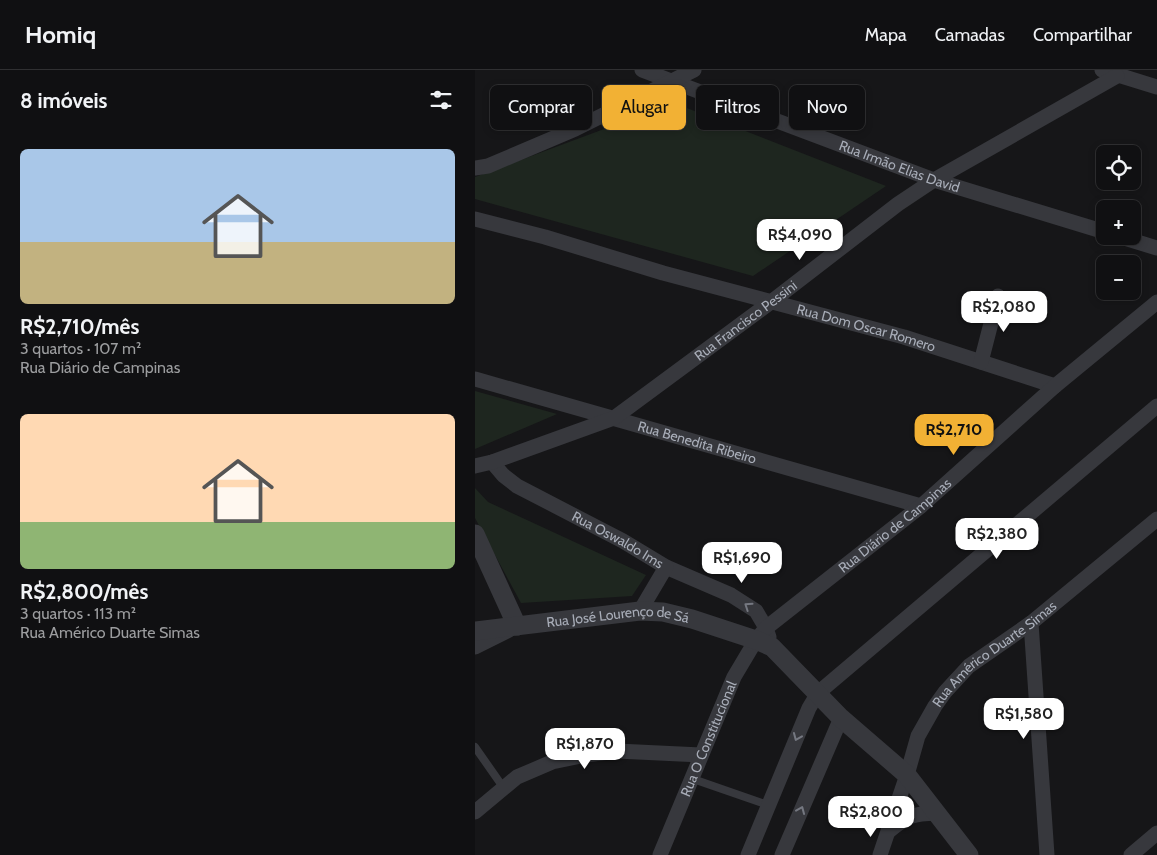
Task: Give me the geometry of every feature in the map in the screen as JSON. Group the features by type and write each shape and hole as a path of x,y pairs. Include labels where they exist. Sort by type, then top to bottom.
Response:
{"street":[{"name":"Rua Irmão Elias David","path":"642,70 934,180 1096,229"},
{"path":"475,168 487,166 575,129 695,70"},
{"path":"1101,70 1157,87"},
{"name":"Rua Francisco Pessini","path":"492,462 614,418 771,302 898,204 934,180 1117,76"},
{"name":"Rua Dom Oscar Romero","path":"475,219 771,302 904,337 1055,386"},
{"path":"1141,243 1157,248"},
{"path":"981,362 999,296"},
{"name":"Rua Diário de Campinas","path":"765,638 921,506 1055,386 1157,302"},
{"name":"Rua Benedita Ribeiro","path":"475,380 921,506"},
{"path":"748,855 818,693 1157,406"},
{"path":"475,466 492,462"},
{"name":"Rua Oswaldo Ims","path":"492,462 503,475 517,486 667,567 731,595 756,611 765,638 841,718 907,774 969,855"},
{"name":"Rua Américo Duarte Simas","path":"880,855 915,745 921,730 945,692 969,666 1031,623 1157,519"},
{"path":"475,534 517,626 475,647"},
{"path":"640,611 667,567"},
{"name":"Rua José Lourenço de Sá","path":"475,631 640,611 678,616 765,638"},
{"path":"1031,623 1047,855"},
{"name":"Rua O Constitucional","path":"660,855 735,678 765,638"},
{"path":"782,855 841,718"},
{"path":"475,812 517,776 553,762 617,751 701,755"},
{"path":"889,831 904,818 917,814 937,813"},
{"path":"1131,855 1157,833"}],"lane":[{"path":"475,747 503,787"},
{"path":"693,778 768,805"}],"shaded area":[{"path":"686,108 696,112 696,130 743,130 886,186 753,276 475,199 475,177 602,130 686,130"},
{"path":"475,391 557,414 475,449"},
{"path":"475,488 488,502 646,575 632,596 521,603 475,518"}]}
